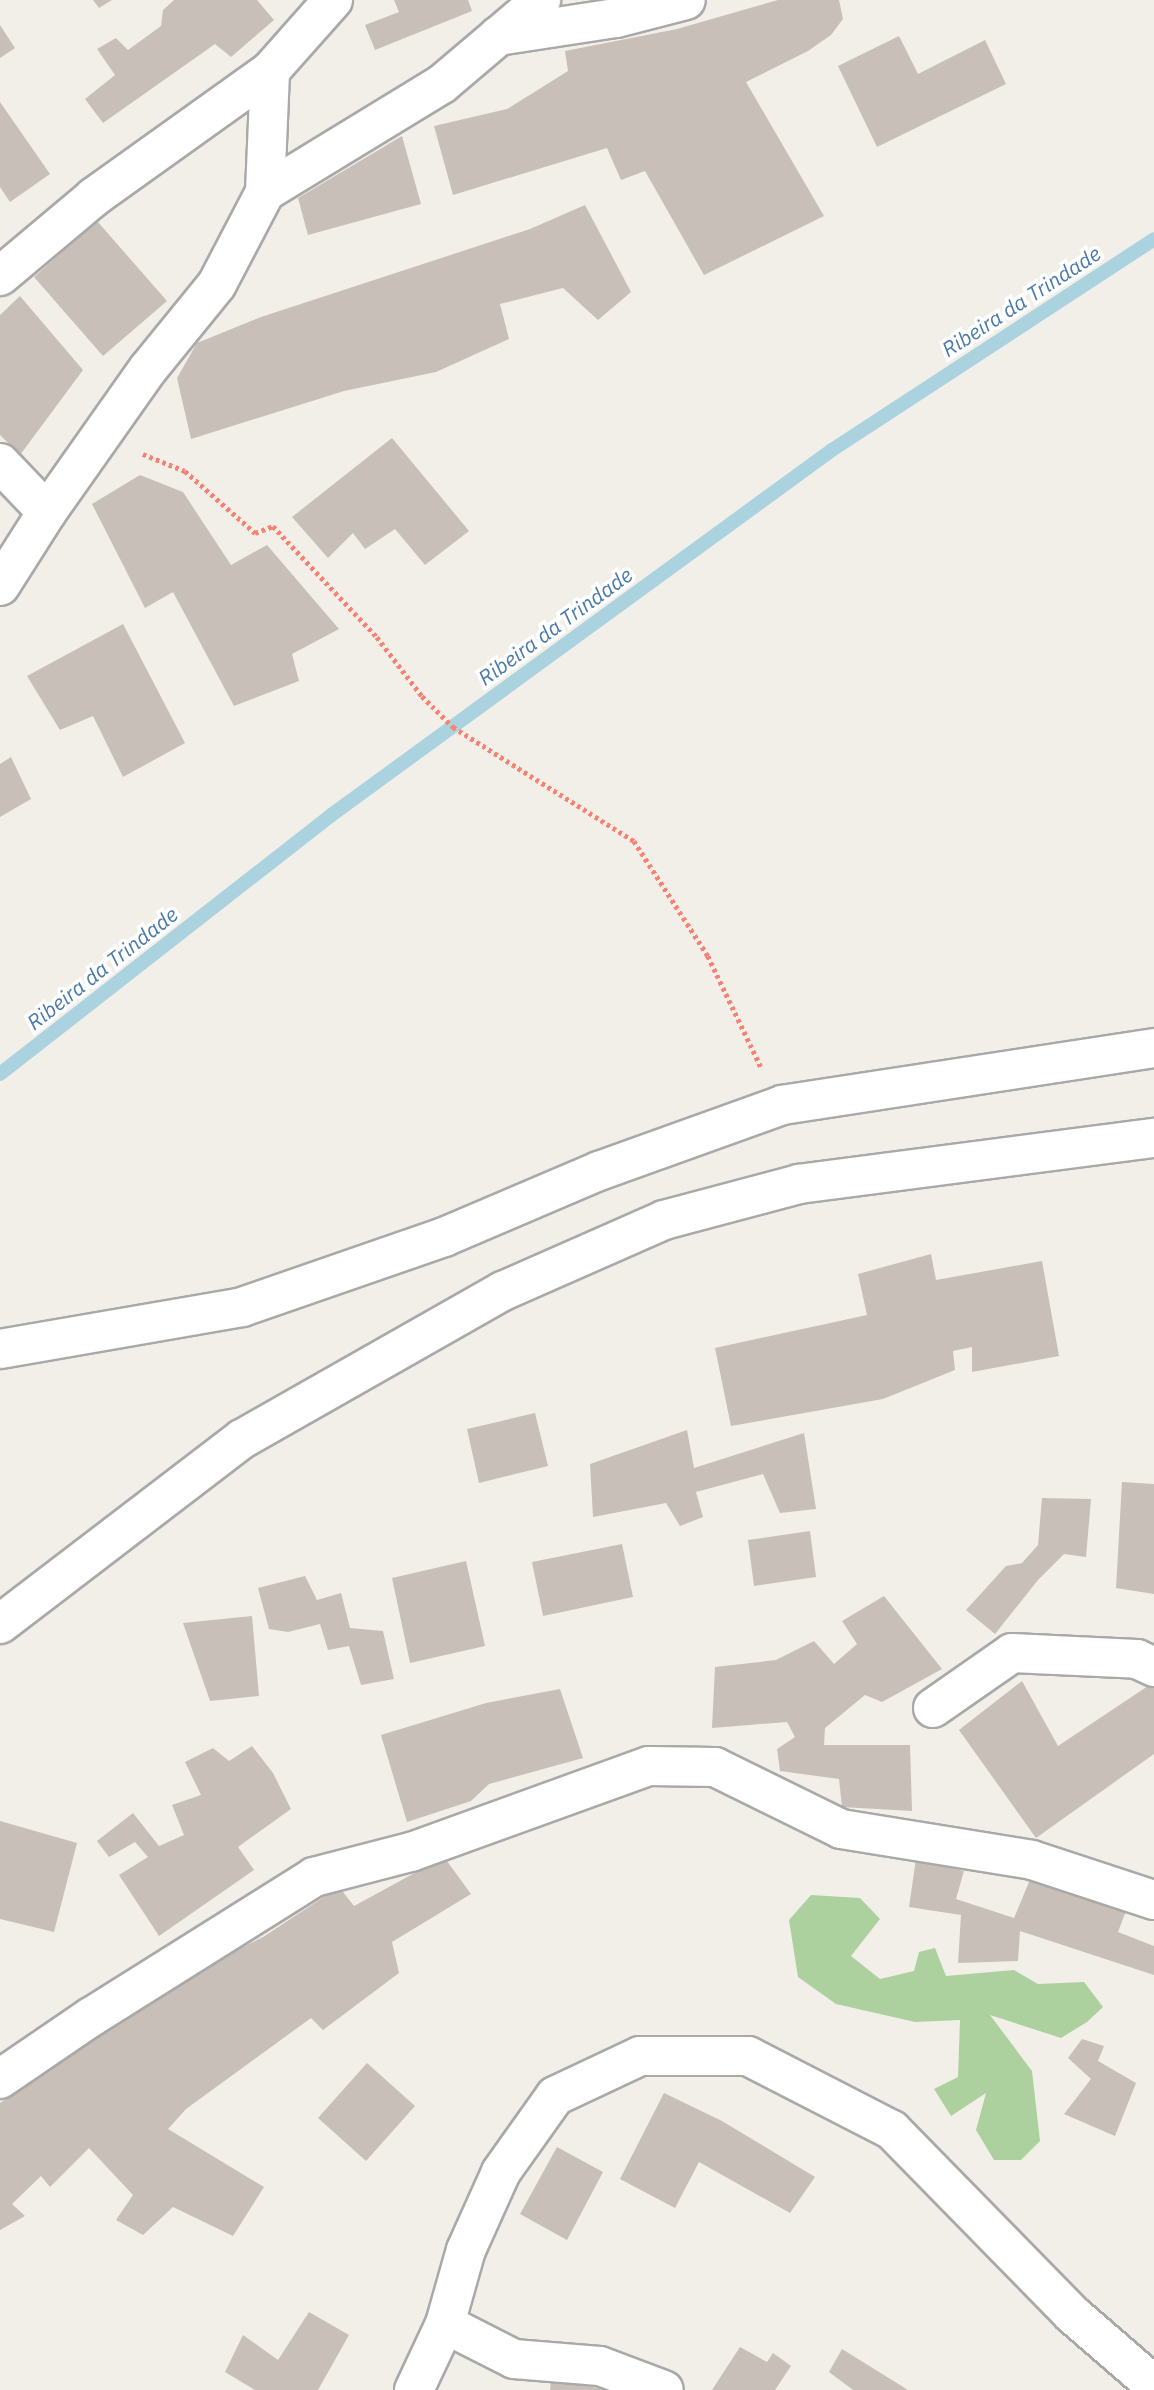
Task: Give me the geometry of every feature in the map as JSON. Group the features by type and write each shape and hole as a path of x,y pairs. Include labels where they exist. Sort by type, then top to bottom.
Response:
{"street":[{"path":"0,276 94,197 270,71 333,0"},
{"path":"265,192 442,84 541,0"},
{"path":"498,36 616,18 686,0"},
{"path":"0,586 47,512 148,369 217,284 265,192 270,71"},
{"path":"0,463 47,512"},
{"path":"0,1349 242,1307 444,1237 599,1171 782,1105 1154,1048"},
{"path":"0,1624 242,1439 503,1291 664,1220 799,1184 1154,1138"},
{"path":"933,1708 1012,1654 1137,1659 1154,1667"},
{"path":"0,2079 92,2017 314,1877 411,1852 649,1766 715,1767 841,1829 1032,1860 1154,1900"},
{"path":"414,2390 445,2324 466,2250 501,2172 555,2096 640,2056 748,2056 892,2130 1072,2314 1154,2385"},
{"path":"445,2324 514,2358 600,2366 664,2390"}],"path":[{"path":"101,436 185,471 255,533 273,526 377,637 422,696 453,727 635,841 708,956 751,1049 782,1105"}],"green space":[{"path":"811,1895 860,1898 880,1919 851,1956 880,1979 914,1971 919,1952 935,1948 946,1976 1014,1970 1038,1984 1084,1982 1103,2007 1087,2022 1061,2038 990,2015 1032,2071 1040,2141 1021,2160 994,2160 976,2130 986,2093 951,2116 934,2089 958,2077 960,2020 915,2022 836,2004 798,1977 789,1920"}],"building":[{"path":"93,0 112,0 99,8"},
{"path":"174,0 257,0 274,20 231,57 215,44 103,123 85,99 115,75 97,49 116,38 128,50 161,26 163,10"},
{"path":"394,0 468,0 472,11 375,50 365,25 399,12"},
{"path":"778,0 839,0 843,19 831,35 808,51 746,82 824,216 704,275 645,171 621,180 607,148 453,195 434,126 507,109 568,71 565,51 677,29"},
{"path":"0,25 15,48 0,58"},
{"path":"899,36 918,74 985,40 1006,84 877,147 838,66"},
{"path":"0,102 50,174 10,202 0,187"},
{"path":"402,136 421,204 308,235 298,198"},
{"path":"585,205 631,292 598,320 563,288 500,304 509,339 436,372 344,391 191,439 177,378 197,343 261,317 530,229"},
{"path":"97,221 167,301 103,356 34,277"},
{"path":"20,296 83,370 20,455 0,435 0,315"},
{"path":"392,438 469,531 425,565 395,529 365,549 353,533 328,558 292,517"},
{"path":"140,475 183,492 231,565 267,545 339,629 292,654 299,681 234,706 173,592 145,608 92,504"},
{"path":"123,624 185,743 123,777 93,716 60,730 27,676"},
{"path":"11,757 31,799 0,817 0,764"},
{"path":"931,1254 936,1280 1042,1261 1059,1356 972,1372 972,1347 953,1351 955,1370 883,1399 731,1426 715,1348 867,1315 858,1274"},
{"path":"535,1413 548,1466 479,1483 467,1429"},
{"path":"687,1430 694,1468 804,1433 816,1509 780,1513 763,1474 696,1492 703,1517 680,1526 666,1503 593,1517 590,1464"},
{"path":"1122,1482 1154,1484 1154,1594 1116,1588"},
{"path":"1042,1498 1091,1499 1086,1557 1064,1554 1038,1580 995,1634 966,1610 1006,1566 1022,1563 1038,1545"},
{"path":"810,1531 816,1577 754,1586 748,1540"},
{"path":"622,1544 633,1597 543,1616 532,1562"},
{"path":"466,1561 485,1646 410,1663 392,1578"},
{"path":"305,1576 317,1600 341,1593 350,1628 383,1631 394,1679 361,1685 349,1646 328,1650 320,1624 288,1632 269,1629 258,1588"},
{"path":"884,1596 942,1669 882,1702 865,1695 825,1728 824,1745 910,1745 912,1811 842,1807 839,1779 780,1771 777,1749 795,1737 787,1722 712,1728 715,1667 776,1660 814,1641 834,1664 857,1644 842,1621"},
{"path":"252,1616 259,1696 210,1701 183,1623"},
{"path":"1022,1681 1058,1746 1151,1684 1154,1688 1154,1754 1036,1838 959,1730"},
{"path":"560,1689 583,1758 489,1784 471,1801 407,1822 381,1735 486,1703"},
{"path":"252,1746 273,1773 291,1809 238,1847 254,1870 159,1936 119,1875 148,1857 135,1842 109,1857 97,1841 133,1813 159,1846 184,1835 172,1805 201,1795 185,1762 213,1748 229,1761"},
{"path":"0,1821 77,1843 54,1932 0,1919"},
{"path":"444,1857 471,1894 392,1942 399,1973 323,2030 311,2018 186,2109 168,2129 264,2187 233,2236 173,2207 143,2235 116,2220 133,2195 89,2148 50,2187 41,2176 12,2204 25,2216 0,2230 0,2103 199,1969 263,1937 339,1887 354,1906"},
{"path":"916,1859 964,1871 956,1899 1014,1918 1034,1870 1126,1911 1118,1932 1154,1946 1154,1975 1020,1931 1018,1961 958,1963 961,1915 909,1907"},
{"path":"1082,2039 1104,2046 1098,2061 1136,2083 1115,2136 1064,2114 1091,2079 1068,2058"},
{"path":"367,2063 415,2106 366,2161 318,2118"},
{"path":"664,2093 722,2121 815,2177 790,2213 699,2162 675,2208 620,2179"},
{"path":"557,2147 603,2172 567,2240 520,2214"},
{"path":"309,2312 349,2335 318,2390 255,2390 225,2372 243,2335 278,2360"},
{"path":"740,2347 767,2362 773,2353 791,2366 775,2390 712,2390"},
{"path":"842,2349 908,2390 853,2390 829,2372"},
{"path":"551,2379 603,2389 603,2390 550,2390"}],"waterway":[{"name":"Ribeira da Trindade","path":"0,1074 330,816 832,450 1154,239"}]}
